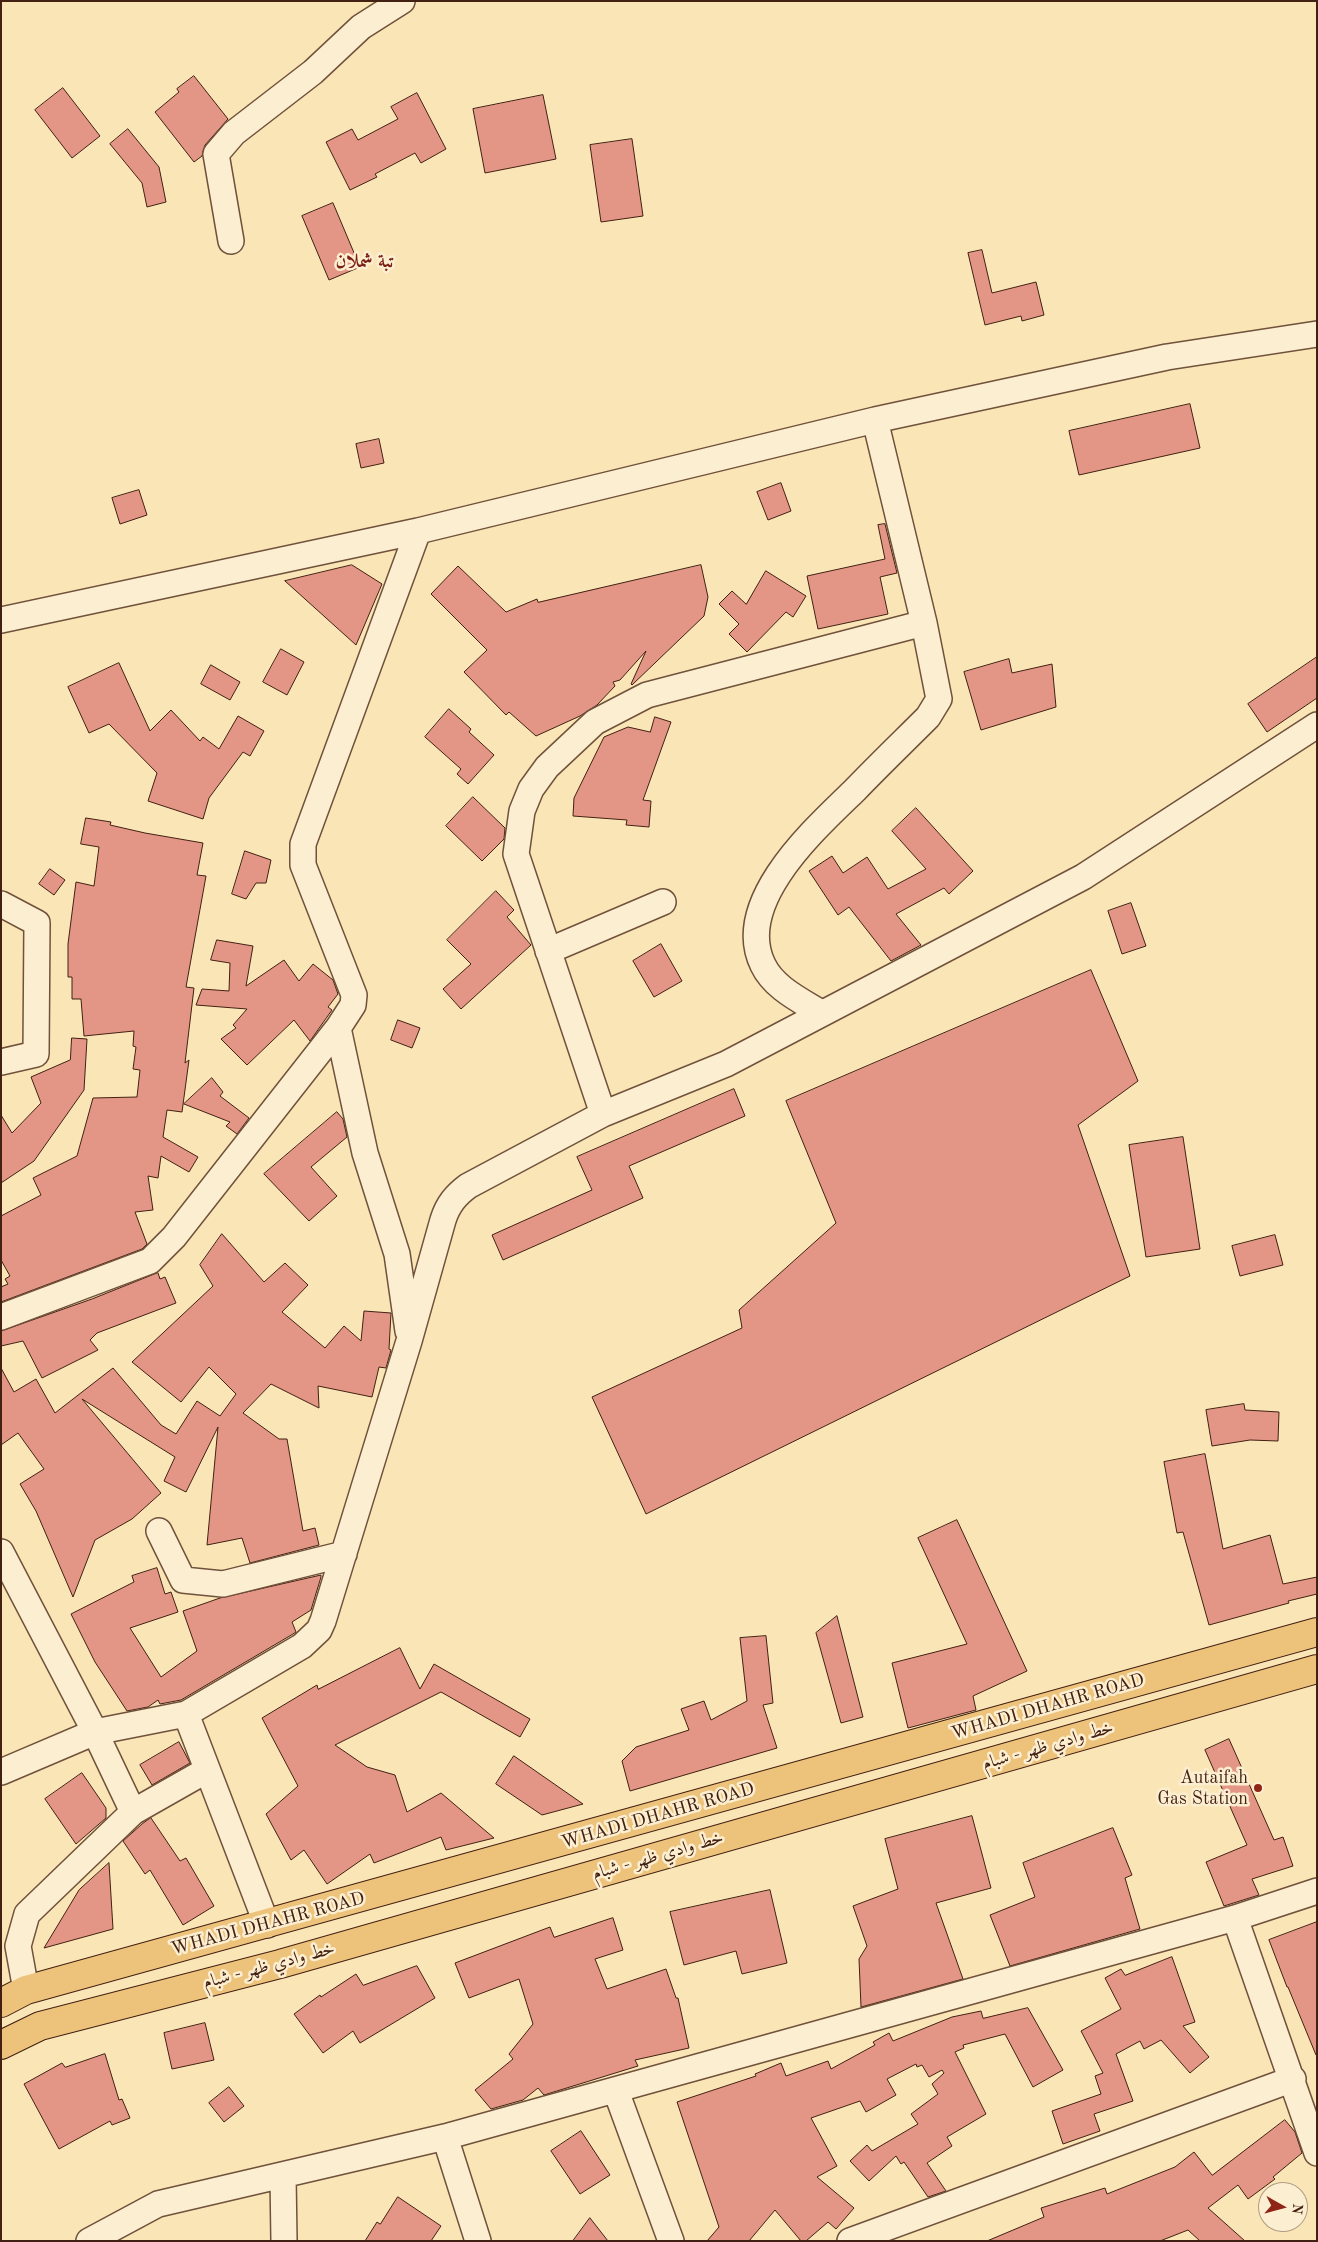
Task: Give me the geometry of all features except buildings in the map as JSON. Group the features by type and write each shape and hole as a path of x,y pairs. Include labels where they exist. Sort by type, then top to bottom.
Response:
{"main road":[{"name":"WHADI DHAHR ROAD","path":"1,2002 26,1990 267,1925 1317,1632"},
{"name":"خط وادي ظهر - شبام","path":"1,2045 40,2026 280,1964 1317,1669"}],"street":[{"path":"231,241 216,154 234,133 313,72 387,5"},
{"path":"1,620 418,531 875,420 1167,357 1317,334"},
{"path":"821,1013 771,978 762,963 757,939 760,916 770,889 778,874 804,841 936,707 939,699 939,690 924,622 875,420"},
{"path":"1,1317 150,1261 174,1237 338,1028 353,1005 354,995 303,866 303,844 418,531"},
{"path":"603,1114 516,854 522,811 531,788 547,767 595,722 647,695 924,622"},
{"path":"1,1772 95,1732 186,1714 302,1646 312,1637 323,1621 409,1341 443,1220 453,1199 468,1186 603,1114 726,1064 1083,877 1317,725"},
{"path":"548,951 663,902"},
{"path":"1,904 37,923 36,1054 1,1062"},
{"path":"338,1028 365,1153 397,1254 409,1341"},
{"path":"159,1531 183,1580 223,1584 344,1554"},
{"path":"1,1552 95,1732 133,1812"},
{"path":"186,1714 267,1925"},
{"path":"26,1990 18,1946 27,1914 133,1812 207,1770"},
{"path":"89,2241 158,2204 444,2137 616,2091 1235,1918 1317,1890"},
{"path":"1235,1918 1317,2153"},
{"path":"850,2241 1292,2079"},
{"path":"616,2091 671,2241"},
{"path":"444,2137 478,2241"},
{"path":"283,2175 284,2241"}],"place":[{"name":"Autaifah Gas Station","path":"1258,1788"}],"district":[{"name":"تبة شملان","path":"365,262"}]}
